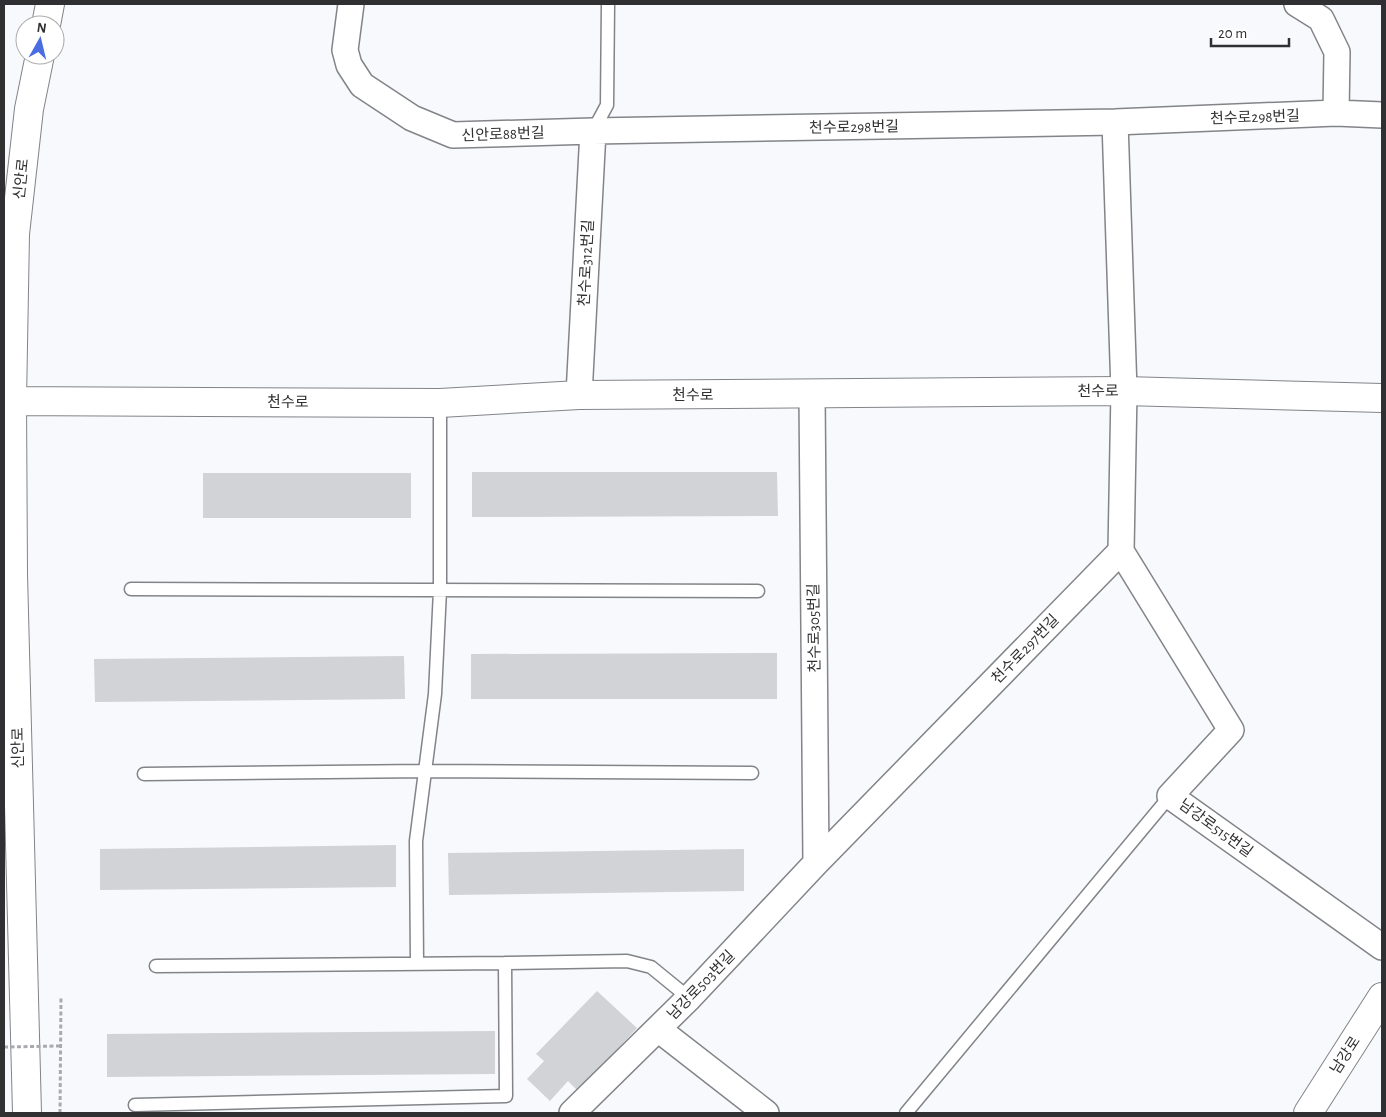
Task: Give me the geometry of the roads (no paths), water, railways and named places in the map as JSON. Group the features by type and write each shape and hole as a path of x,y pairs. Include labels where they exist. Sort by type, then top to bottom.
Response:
{"street":[{"name":"신안로88번길","path":"351,4 345,50 349,65 362,85 412,118 453,135 593,131"},
{"path":"1297,4 1321,19 1337,52 1336,113"},
{"name":"신안로","path":"27,1113 8,401 15,234 29,109 38,65"},
{"name":"천수로298번길","path":"593,131 1115,122 1336,113 1382,115"},
{"path":"1115,122 1124,390 1121,551"},
{"name":"천수로312번길","path":"579,395 593,131"},
{"name":"천수로","path":"8,401 440,403 579,395 1124,390 1382,398"},
{"name":"천수로305번길","path":"812,394 816,863"},
{"name":"남강로515번길","path":"1121,551 1231,730 1170,796 1382,947"},
{"name":"천수로297번길","path":"816,863 1121,551"},
{"name":"남강로503번길","path":"766,1113 658,1029 816,863"},
{"name":"남강로","path":"1308,1113 1382,997"},
{"path":"572,1113 658,1029"}],"lane":[{"path":"593,131 607,105 608,4"},
{"path":"417,963 416,841 435,694 440,590 440,403"},
{"path":"131,589 758,591"},
{"path":"144,774 425,771 752,774"},
{"path":"906,1113 1170,796"},
{"path":"156,966 627,960 652,966 689,998"},
{"path":"135,1105 506,1096 505,963"}]}
